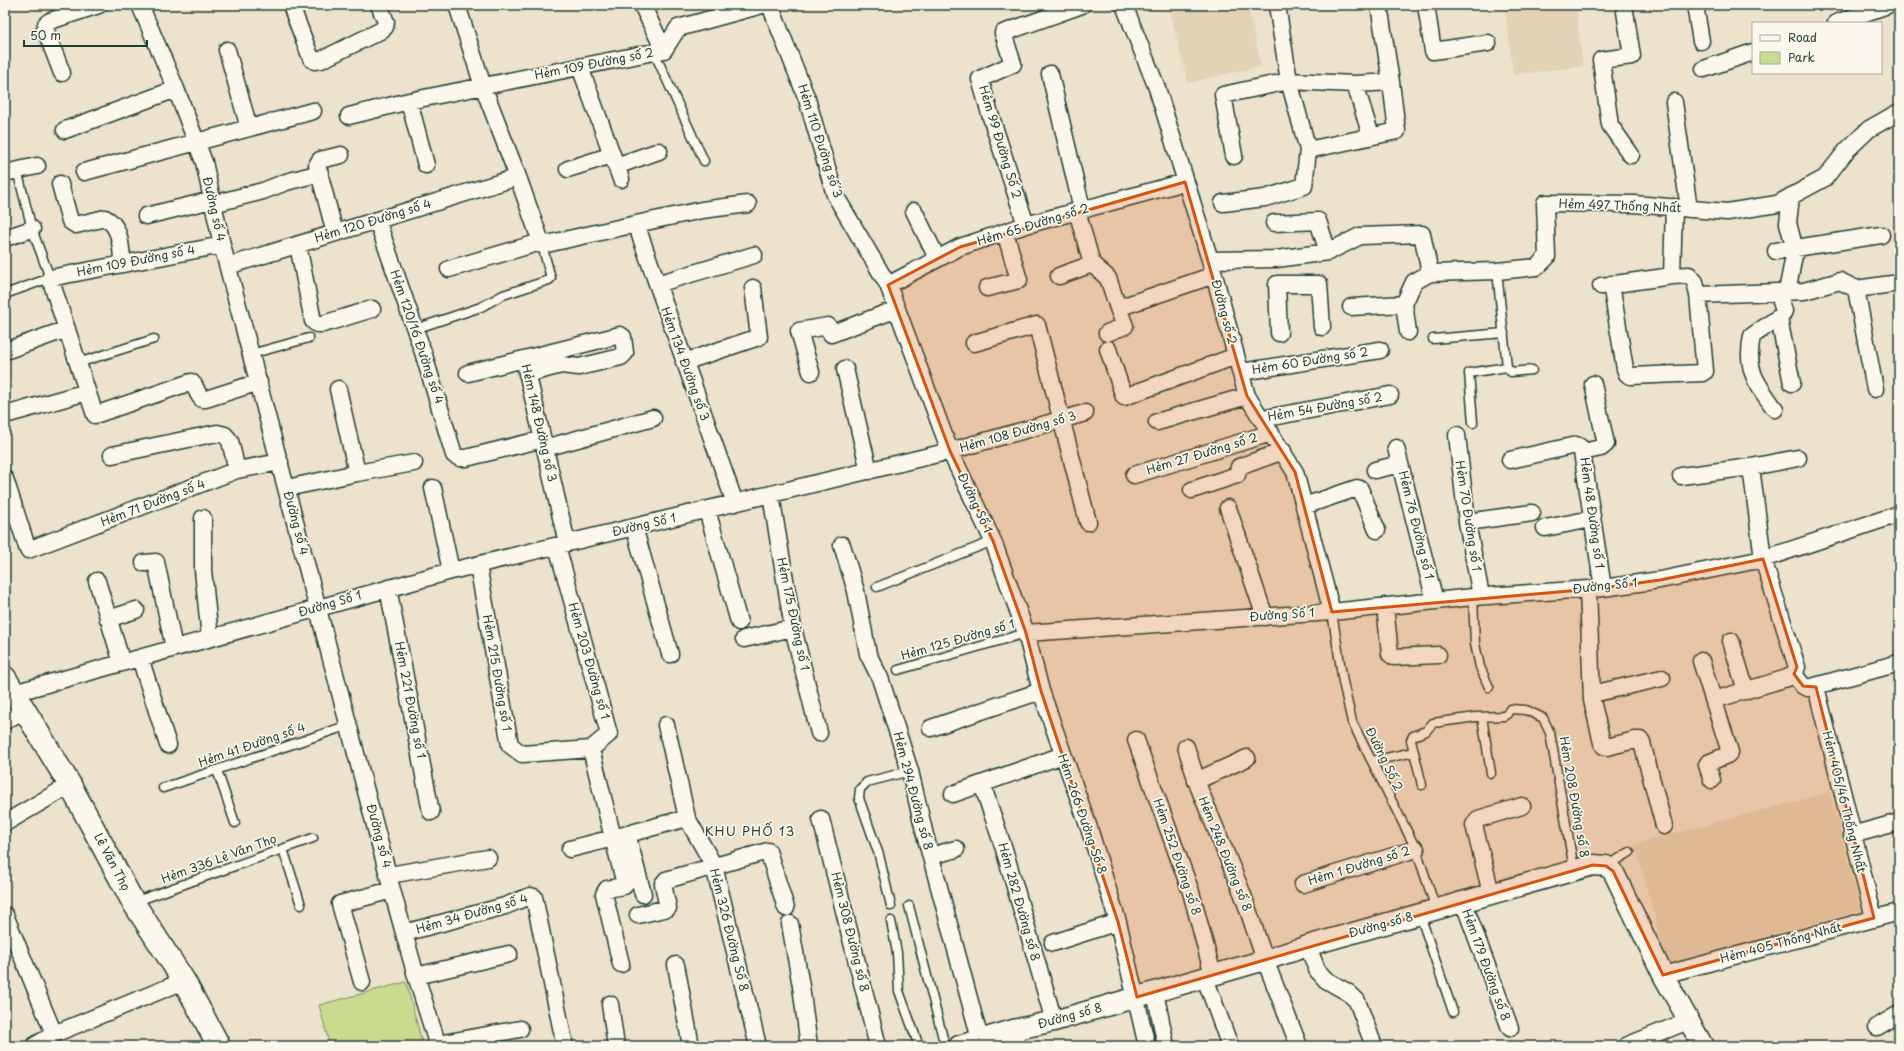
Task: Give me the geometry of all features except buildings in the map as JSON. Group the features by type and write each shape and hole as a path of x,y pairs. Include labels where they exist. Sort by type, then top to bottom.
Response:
{"main road":[{"name":"Lê Văn Thọ","path":"15,694 70,785 134,902 184,981 219,1046"}],"street":[{"path":"62,73 45,29 46,24 50,21 99,5"},
{"name":"Đường số 4","path":"140,5 176,89 204,162 222,245 404,933 438,1045"},
{"path":"293,11 311,58 315,61 321,60 380,32 385,27 386,22 379,5"},
{"path":"457,5 483,86 518,176 542,244"},
{"path":"642,5 659,51"},
{"name":"Hẻm 109 Đường số 2","path":"349,116 409,101 659,51 678,28 762,5"},
{"name":"Hẻm 110 Đường số 3","path":"770,5 808,99 836,195 888,285 950,452"},
{"name":"Hẻm 99 Đường Số 2","path":"1026,225 980,79 1013,64 1003,33 1082,5"},
{"name":"Đường số 2","path":"1124,5 1157,88 1212,267 1247,396 1295,472 1332,612"},
{"path":"1224,202 1265,198 1304,186 1308,150 1289,81 1277,5"},
{"path":"1308,150 1397,131 1379,5"},
{"path":"1426,5 1433,50 1488,43"},
{"path":"1624,5 1632,56 1601,60 1610,124 1631,155"},
{"path":"1695,5 1700,41"},
{"path":"1839,22 1888,5"},
{"path":"227,50 249,128"},
{"path":"1704,69 1752,52"},
{"path":"580,67 616,167"},
{"path":"1050,74 1092,264 1108,278 1124,326 1107,333"},
{"path":"1234,156 1223,95 1289,81 1355,84 1391,82"},
{"path":"1355,84 1371,136"},
{"path":"66,130 176,89"},
{"path":"409,101 426,165"},
{"path":"1672,276 1682,208 1674,102"},
{"path":"84,172 312,111"},
{"name":"Hẻm 497 Thống Nhất","path":"1430,273 1497,271 1537,267 1547,257 1545,203 1634,204 1727,212 1777,204 1825,178 1847,150 1869,129 1899,112"},
{"path":"568,169 616,167 659,151"},
{"path":"335,233 318,162 341,155"},
{"path":"11,172 37,166"},
{"path":"146,216 263,191 286,182 320,173"},
{"name":"Hẻm 120 Đường số 4","path":"228,266 518,176"},
{"name":"Hẻm 65 Đường số 2","path":"888,285 960,247 1026,225 1185,182"},
{"path":"60,184 70,221 76,225 105,218 112,222 117,229 122,264"},
{"path":"1775,409 1756,383 1752,369 1750,348 1752,336 1764,326 1779,319 1784,311 1782,292 1795,250 1788,223 1791,196"},
{"path":"449,269 542,244 702,210 748,204"},
{"path":"914,211 938,258"},
{"name":"Hẻm 120/16 Đường số 4","path":"377,220 440,402 454,455 460,458 466,458 544,444"},
{"path":"1274,222 1318,221 1328,252"},
{"name":"Hẻm 134 Đường số 3","path":"636,224 735,503"},
{"path":"5,238 32,229"},
{"path":"987,288 1019,280 1005,232"},
{"path":"1118,308 1212,267 1328,252 1360,236 1422,234 1430,273 1414,282 1404,304 1408,332"},
{"path":"1776,252 1881,235"},
{"name":"Hẻm 109 Đường số 4","path":"50,278 222,245"},
{"path":"298,245 313,321 317,324 323,324 372,309"},
{"path":"657,284 754,255"},
{"path":"1276,259 1279,333"},
{"path":"1059,276 1092,264"},
{"path":"1689,275 1695,282 1698,295 1705,372 1631,376 1627,374 1625,369 1606,285 1672,276 1689,275"},
{"path":"50,278 94,416 191,382 195,385 198,396 202,399 259,382"},
{"path":"1698,295 1804,291 1840,282 1856,289 1899,283"},
{"path":"1277,284 1319,284 1322,327"},
{"path":"684,362 759,337 753,288"},
{"path":"1856,289 1875,389"},
{"path":"1351,307 1404,304"},
{"path":"811,372 799,331 828,326 831,334 897,309"},
{"path":"1779,319 1792,383"},
{"path":"974,343 1037,325 1088,522"},
{"path":"5,351 67,329"},
{"path":"524,359 620,335 623,337 626,352 621,357 579,367 561,365 527,374"},
{"path":"1108,350 1124,397 1236,356"},
{"name":"Hẻm 60 Đường số 2","path":"1240,372 1380,350"},
{"name":"Hẻm 148 Đường số 3","path":"468,373 524,359 544,444 562,545"},
{"path":"845,369 869,471"},
{"name":"Hẻm 48 Đường số 1","path":"1593,384 1606,444 1601,448 1582,452 1592,519 1595,588 1592,694 1604,746 1635,740 1642,743 1664,826"},
{"path":"338,389 357,473"},
{"path":"5,415 87,392"},
{"name":"Hẻm 54 Đường số 2","path":"1261,419 1390,395"},
{"path":"1156,422 1247,396"},
{"name":"Hẻm 108 Đường số 3","path":"950,452 1085,413"},
{"path":"544,444 653,418"},
{"path":"112,455 218,433 225,435 230,441 237,470"},
{"name":"Hẻm 27 Đường số 2","path":"1134,474 1271,433"},
{"name":"Hẻm 70 Đường số 1","path":"1457,435 1477,597"},
{"path":"1510,460 1576,445 1580,447 1582,452"},
{"path":"1192,490 1237,474 1239,467 1283,451"},
{"name":"Đường Số 1","path":"5,721 15,694 174,648 451,571 950,452 992,541 1026,633 1332,612 1477,597 1595,588 1660,580 1763,559 1899,514"},
{"name":"Hẻm 76 Đường số 1","path":"1375,470 1398,456 1435,601"},
{"path":"1681,476 1751,467 1798,458"},
{"name":"Hẻm 71 Đường số 4","path":"5,479 28,550 237,470 280,462"},
{"path":"287,488 414,463"},
{"path":"1714,700 1787,678 1794,674 1797,667 1763,559 1751,467"},
{"path":"433,488 451,571"},
{"path":"1304,506 1357,488 1360,489 1377,530"},
{"name":"Hẻm 175 Đường số 1","path":"772,495 794,628 819,733"},
{"path":"1228,508 1265,617"},
{"path":"707,510 739,622"},
{"path":"1467,522 1532,513"},
{"path":"203,518 203,570 210,638"},
{"path":"1545,528 1592,519"},
{"path":"634,527 670,654"},
{"name":"Hẻm 203 Đường số 1","path":"562,545 609,734 590,749"},
{"name":"Hẻm 294 Đường số 8","path":"842,545 856,591 868,654 880,678 910,771 980,1039"},
{"path":"144,563 156,562 174,648"},
{"name":"Hẻm 215 Đường số 1","path":"478,565 510,745 522,754 590,749"},
{"path":"97,581 122,663"},
{"name":"Hẻm 221 Đường số 1","path":"388,588 431,812"},
{"path":"1385,606 1390,654 1394,657 1438,655"},
{"path":"108,619 136,610"},
{"path":"744,639 794,628"},
{"name":"Hẻm 266 Đường Số 8","path":"1026,633 1041,691 1062,755 1089,828 1118,922 1147,1046"},
{"path":"1731,641 1746,691"},
{"path":"140,658 168,745"},
{"path":"1701,660 1730,752 1727,755 1708,762 1707,765 1712,780"},
{"path":"1794,674 1803,686 1808,688 1899,663"},
{"path":"1592,694 1662,678"},
{"name":"Hẻm 405/46 Thống Nhất","path":"1816,687 1874,918"},
{"path":"931,728 1041,691"},
{"name":"Hẻm 326 Đường Số 8","path":"666,725 687,818 714,866 758,1046"},
{"name":"Hẻm 252 Đường số 8","path":"1136,740 1191,892 1209,977 1230,1046"},
{"name":"Hẻm 248 Đường số 8","path":"1186,747 1196,781 1243,895 1265,960 1299,1046"},
{"path":"590,749 620,836 643,894"},
{"path":"953,794 1062,755"},
{"path":"1196,781 1247,758"},
{"name":"Hẻm 282 Đường số 8","path":"982,784 1004,849 1054,1022"},
{"path":"5,823 70,785"},
{"path":"1491,893 1474,825 1478,819 1522,806"},
{"path":"570,849 687,818"},
{"name":"Hẻm 308 Đường số 8","path":"821,819 878,1046"},
{"path":"1852,834 1899,822"},
{"path":"620,836 625,884 624,886 607,889 604,894 621,964"},
{"path":"931,856 956,849"},
{"name":"Hẻm 1 Đường số 2","path":"1303,884 1416,849"},
{"path":"638,915 668,908 663,884 666,880 768,851 786,908"},
{"path":"362,982 340,904 391,882 488,858"},
{"name":"Đường số 8","path":"959,1046 980,1039 1015,1038 1054,1022 1209,977 1308,946 1574,869 1592,865 1606,866"},
{"path":"1606,866 1613,871 1663,975 1703,1046"},
{"name":"Hẻm 34 Đường số 4","path":"404,933 505,906 530,896 534,897 537,903 565,1046"},
{"name":"Hẻm 179 Đường số 8","path":"1463,901 1510,1028"},
{"name":"Hẻm 405 Thống Nhất","path":"1663,975 1899,912"},
{"path":"5,915 54,1034"},
{"path":"1053,943 1118,922"},
{"path":"790,924 802,986 809,1046"},
{"path":"1308,946 1317,970 1326,980 1350,993 1357,1001 1374,1046"},
{"path":"416,976 509,954"},
{"path":"676,965 691,1046"},
{"path":"36,1046 54,1034 184,981"},
{"path":"1155,992 1166,1046"},
{"path":"610,1004 616,1046"},
{"path":"1876,1027 1899,1014"},
{"path":"1626,1046 1688,1021"},
{"path":"438,1045 520,1029"}],"lane":[{"path":"659,51 704,161"},
{"path":"5,294 50,278 11,172"},
{"path":"415,328 481,307 503,295 549,280 551,278 542,244"},
{"path":"1497,271 1507,367 1511,372 1532,370"},
{"path":"1434,339 1504,333"},
{"path":"251,354 309,338"},
{"path":"78,364 154,339"},
{"path":"1473,423 1469,373 1507,367"},
{"path":"877,587 992,541"},
{"path":"1477,597 1475,644 1480,667 1489,687"},
{"name":"Đường Số 2","path":"1332,612 1343,682 1352,722 1416,849 1428,912 1453,1012"},
{"name":"Hẻm 125 Đường số 1","path":"898,670 1026,633"},
{"name":"Hẻm 208 Đường số 8","path":"1482,717 1504,716 1510,709 1526,710 1543,718 1550,733 1574,869"},
{"path":"1422,785 1411,740 1413,736 1426,731 1433,723 1482,717 1491,773"},
{"name":"Hẻm 41 Đường số 4","path":"163,788 349,725"},
{"path":"1372,761 1414,752"},
{"path":"217,770 235,823"},
{"path":"890,906 879,855 859,798 860,789 867,782 910,771"},
{"name":"Hẻm 336 Lê Văn Thọ","path":"134,902 313,838"},
{"path":"283,849 301,905"},
{"path":"1606,866 1630,852"},
{"path":"909,906 945,1046"},
{"path":"891,920 897,953 900,991 919,1046"}],"highlighted area":[{"path":"1185,182 1247,396 1295,472 1332,612 1603,588 1660,580 1763,559 1797,667 1794,674 1803,686 1816,687 1874,918 1663,975 1613,871 1606,866 1593,865 1137,997 1118,922 1041,691 1026,633 993,541 950,451 888,285 960,247"}],"shaded area":[{"path":"1195,5 1248,5 1261,66 1188,83 1169,9"},
{"path":"1505,5 1576,5 1583,66 1513,75"},
{"path":"1830,792 1861,911 1667,964 1635,844"}],"green space":[{"path":"406,982 423,1046 330,1046 319,1005"}],"district":[{"name":"KHU PHỐ 13","path":"750,831"}]}
